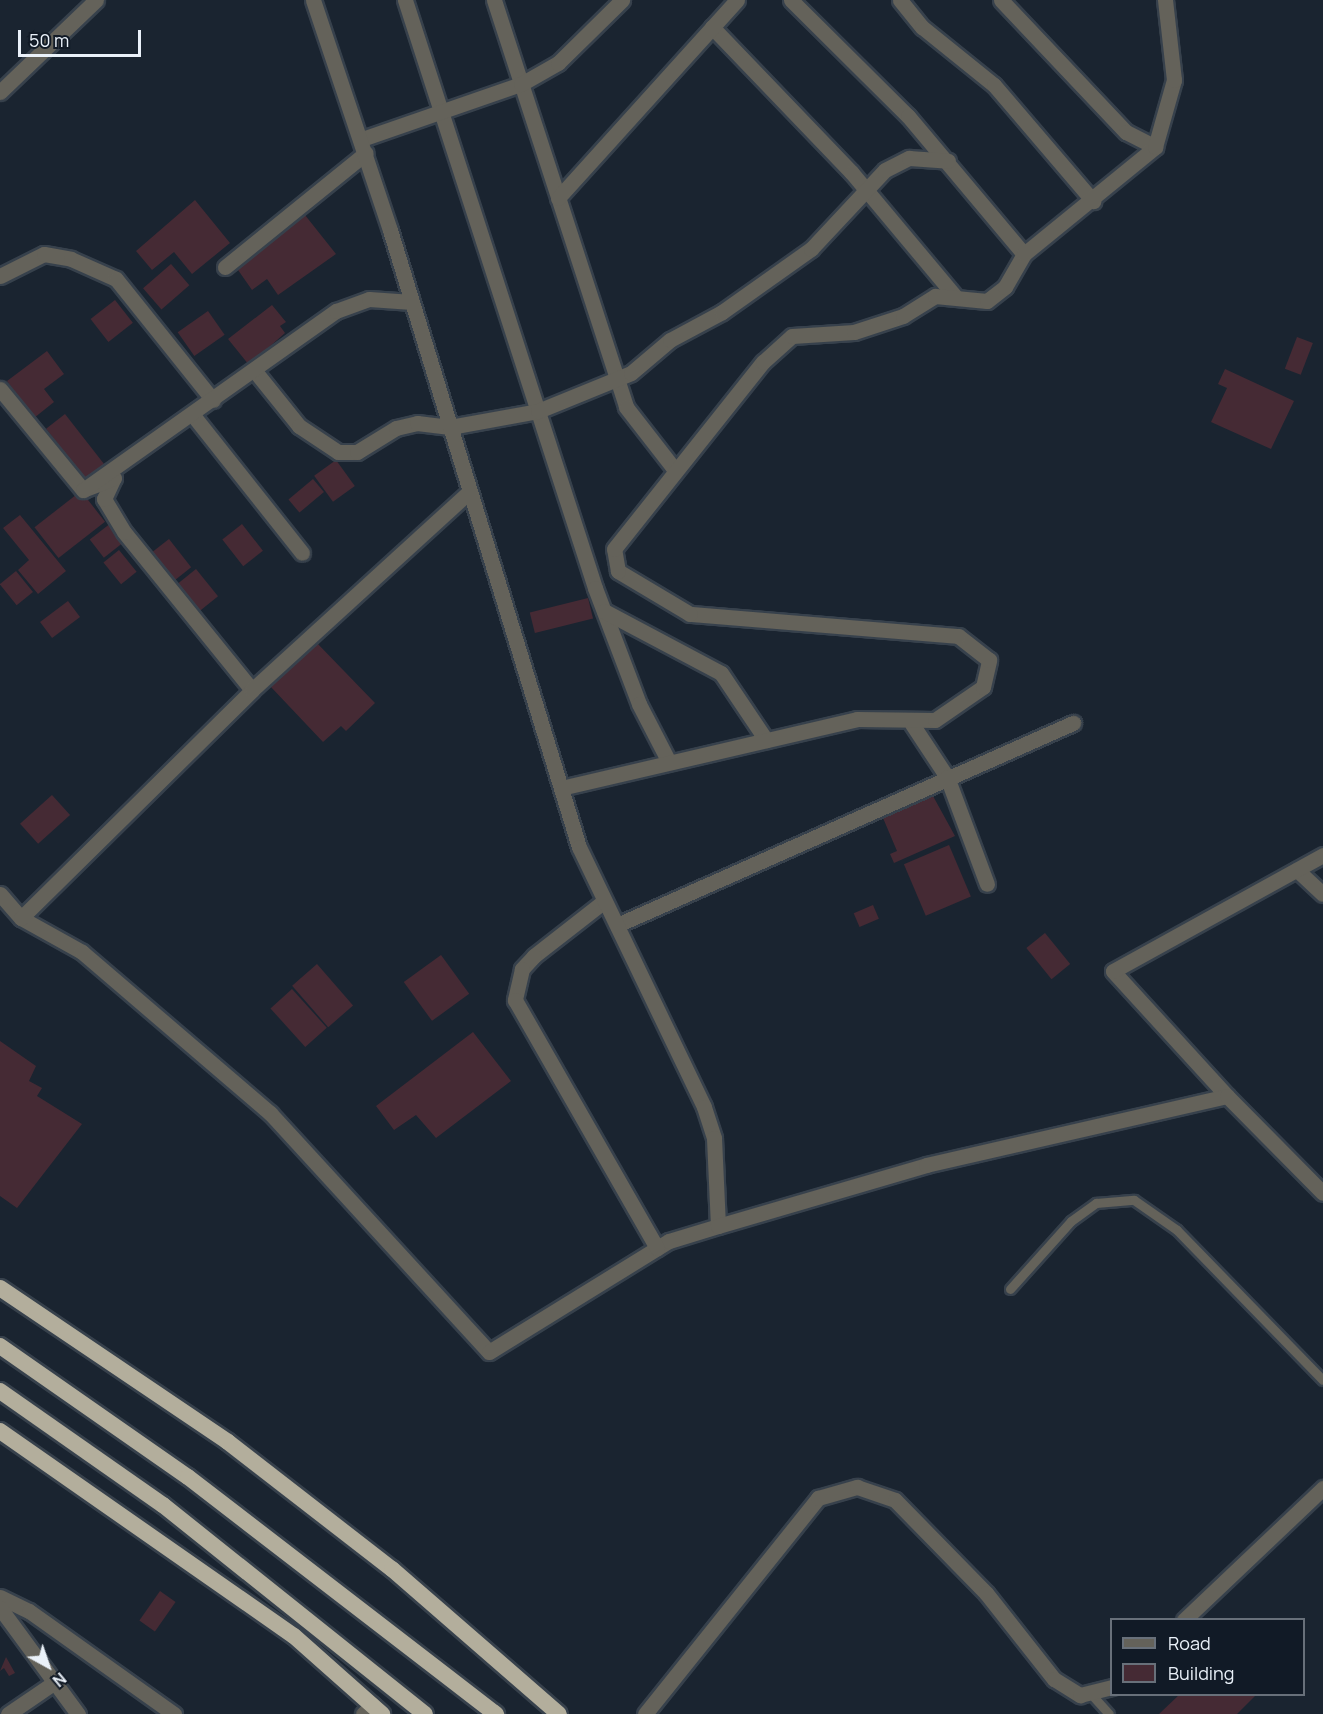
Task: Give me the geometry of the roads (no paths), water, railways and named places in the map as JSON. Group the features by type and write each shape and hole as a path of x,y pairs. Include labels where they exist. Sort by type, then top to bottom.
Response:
{"highway":[{"path":"0,1288 228,1442 392,1569 559,1714"},
{"path":"0,1346 188,1477 496,1714"},
{"path":"0,1391 163,1505 425,1714"},
{"path":"0,1431 294,1636 372,1711"}],"street":[{"path":"0,92 96,0"},
{"path":"302,0 315,7 364,146 561,788 603,902 617,925 704,1107 714,1138 718,1226"},
{"path":"405,0 445,112 538,411 604,611 639,704 669,762"},
{"path":"494,0 615,379 626,407 675,470"},
{"path":"225,267 364,146 445,112 521,84 558,63 622,0"},
{"path":"558,198 737,0"},
{"path":"791,0 948,161 1024,254"},
{"path":"900,0 922,27 993,86 1093,201"},
{"path":"1001,0 1126,132 1155,147"},
{"path":"561,788 857,719 912,724 935,720 983,687 988,660 958,636 690,614 618,570 614,549 763,362 792,336 854,332 903,316 935,296 955,296 987,301 1005,286 1024,254 1093,201 1155,147 1173,80 1165,0"},
{"path":"712,27 867,191 955,296"},
{"path":"254,370 299,426 339,452 357,452 406,425 450,427 538,411 615,379 811,249 885,170 909,158 948,161"},
{"path":"0,276 44,254 71,258 116,279 213,400"},
{"path":"83,490 336,311 369,299 412,302"},
{"path":"0,388 83,490"},
{"path":"192,414 302,553"},
{"path":"83,490 114,477 104,499 124,532 252,690"},
{"path":"21,918 252,690 469,492"},
{"path":"604,611 721,673 766,740"},
{"path":"617,925 1073,723"},
{"path":"912,724 947,777 987,884"},
{"path":"1323,855 1113,971 1227,1096 1323,1193"},
{"path":"1297,870 1323,894"},
{"path":"0,894 21,918 82,952 270,1113 489,1352 657,1248 718,1226 926,1165 1227,1096"},
{"path":"603,902 528,963 516,983 515,1000 657,1248"},
{"path":"645,1714 818,1498 857,1487 896,1500 986,1593 1054,1679 1080,1695 1092,1695 1110,1688"},
{"path":"1186,1618 1323,1488"},
{"path":"0,1597 29,1611 174,1714"},
{"path":"0,1608 52,1684 78,1714"},
{"path":"8,1714 52,1684"}],"lane":[{"path":"1010,1289 1071,1221 1096,1203 1134,1200 1177,1230 1323,1380"},
{"path":"1092,1695 1109,1714"}]}
